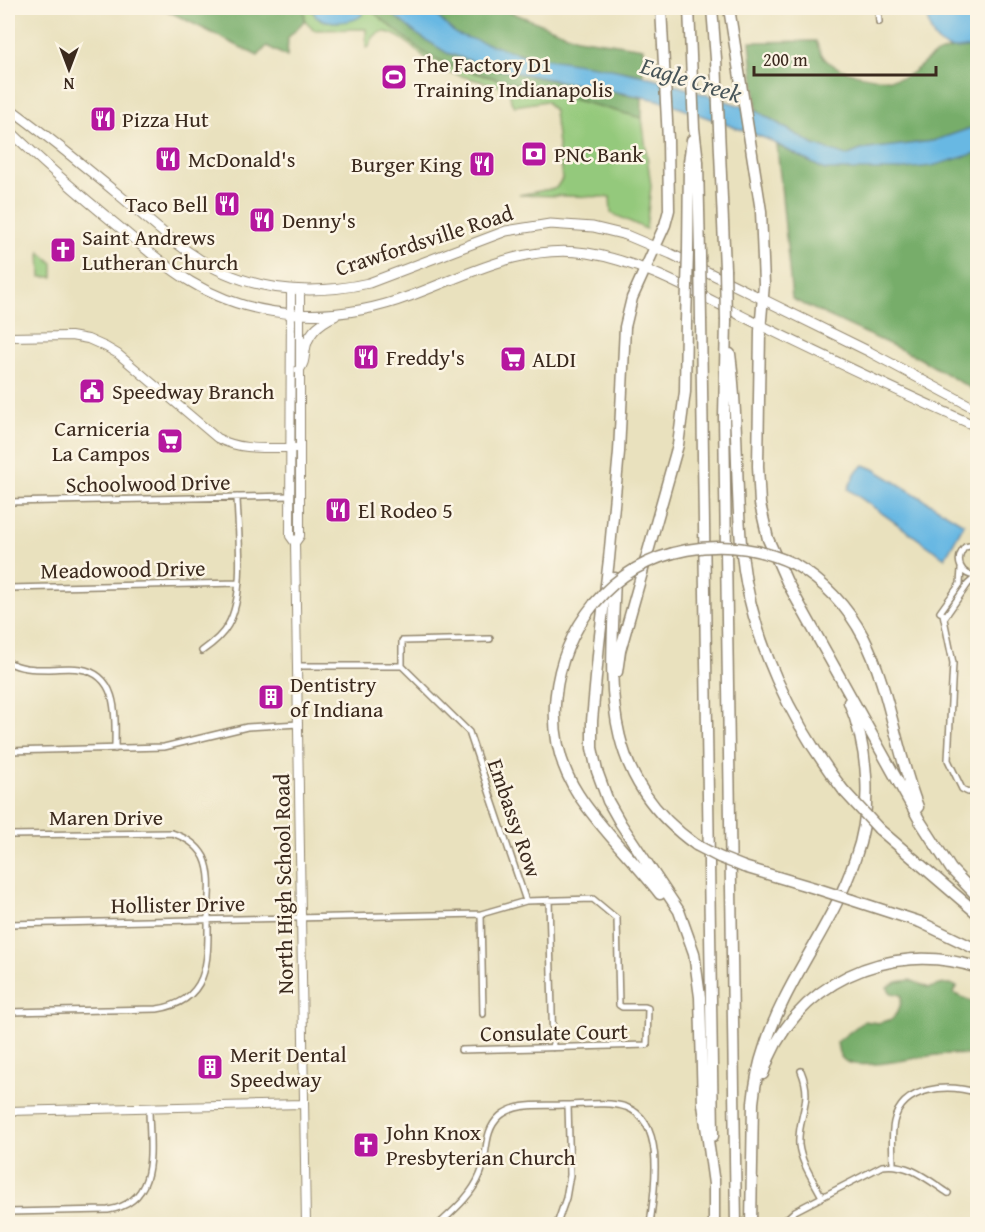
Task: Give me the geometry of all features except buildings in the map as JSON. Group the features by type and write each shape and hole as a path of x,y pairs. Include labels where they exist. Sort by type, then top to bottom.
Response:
{"highway":[{"path":"661,8 669,210 632,298 625,327 619,452 598,644 592,748 597,771 608,801 679,911 694,952 698,976 703,1104 714,1184"},
{"path":"689,8 694,128 699,162 714,1224"},
{"path":"712,8 722,158 725,269 724,417 736,1224"},
{"path":"729,8 761,211 764,270 760,325 758,466 763,518 775,560 920,821 958,877 978,897"},
{"path":"614,696 620,651 678,445 685,392 689,162 694,128"},
{"path":"726,321 734,378 742,557 751,604 768,657 786,696 824,764 844,791 914,862 978,914"},
{"path":"619,452 620,472 610,675 617,730 634,776 678,832 719,857 744,867 920,921 978,950"},
{"path":"682,922 653,884 586,807 572,784 562,760 554,711 559,672 576,630 594,604 611,586 631,571 659,557 682,550 711,546 742,548 770,554 794,564 815,577 837,597 864,635 875,663 913,793 939,850"},
{"path":"751,1224 756,1084 764,1047 781,1008 848,879 861,841 865,812 864,761 851,708 833,666"},
{"path":"754,1124 760,1084 776,1044 799,1012 828,987 861,969 903,959 937,958 978,968"}],"main road":[{"name":"Crawfordsville Road","path":"8,107 198,259 246,281 295,290 336,289 369,283 500,233 532,226 562,224 593,227 655,247 868,351 978,410"},
{"name":"Crawfordsville Road","path":"8,129 87,201 177,273 223,298 256,309 295,315 341,314 377,308 501,261 535,253 561,251 586,253 615,259 645,270 859,374 978,427"},
{"path":"300,370 307,341 313,330 322,322 341,314"}],"street":[{"path":"878,8 879,22"},
{"name":"North High School Road","path":"295,290 295,448 300,536 295,543"},
{"name":"North High School Road","path":"295,315 300,370 290,496 290,536 295,543 298,666 306,1224"},
{"path":"8,337 71,336 96,342 118,354 217,438 242,447 295,448"},
{"name":"Schoolwood Drive","path":"8,502 290,496"},
{"path":"202,651 218,639 228,625 236,606 239,583 237,497"},
{"path":"978,544 969,545 962,550 959,558 960,584 943,614 954,668 948,760 962,789 968,792 978,790"},
{"path":"960,568 968,575 977,576"},
{"path":"943,614 977,576"},
{"name":"Meadowood Drive","path":"8,588 239,583"},
{"path":"298,666 402,666 402,640 489,639"},
{"path":"8,662 28,669 81,669 99,677 108,687 113,698 116,749"},
{"name":"Embassy Row","path":"402,666 470,732 526,901 593,899 617,919 619,1005 648,1008 647,1045"},
{"path":"8,751 164,747 247,727 299,724"},
{"name":"Maren Drive","path":"8,835 164,832 183,836 198,848 207,865 208,920"},
{"path":"549,900 553,1048"},
{"name":"Hollister Drive","path":"8,924 487,914 526,901"},
{"path":"481,914 483,1014"},
{"path":"8,1012 157,1009 175,1005 191,994 204,975 208,956 208,920"},
{"name":"Consulate Court","path":"461,1050 647,1045"},
{"path":"801,1071 806,1084 807,1097 800,1134 800,1148 804,1162 822,1197"},
{"path":"893,1165 894,1122 907,1100 919,1093 945,1088 978,1093"},
{"path":"8,1111 304,1104"},
{"path":"557,1224 566,1198 570,1175 568,1105"},
{"path":"440,1224 466,1198 476,1184 484,1166 490,1130 498,1117 516,1107 568,1105 618,1105 634,1111 646,1123 652,1135 653,1146 654,1188 650,1224"},
{"path":"8,1212 108,1210 131,1202 141,1192 149,1173 149,1107"},
{"path":"781,1224 795,1211 876,1168 893,1165 914,1171 948,1193"}],"green space":[{"path":"162,8 304,8 305,20 288,38 287,57 267,46 258,56"},
{"path":"304,8 312,8 313,12 325,18 344,21 357,18 363,14 362,8 368,8 426,54 444,65 642,118 651,186 646,229 611,213 610,197 519,195 556,188 562,179 554,111 546,101 515,106 511,102 509,88 444,70 391,33 378,33 366,48 366,29 313,30 305,20"},
{"path":"368,8 385,8 418,35 447,53 497,69 642,98 642,118 454,67 426,54"},
{"path":"428,8 500,8 577,38 643,48 643,75 540,58 489,46 456,34"},
{"path":"816,41 823,57 834,66 863,76 884,79 902,78 943,51 977,46 977,126 933,141 861,150 846,156 814,145 757,111 750,42"},
{"path":"777,145 825,170 977,152 977,392 919,358 792,299"},
{"path":"40,252 53,263 53,277 41,277"},
{"path":"910,980 929,988 951,984 957,987 953,993 977,1004 977,1055 949,1054 868,1065 844,1060 839,1054 837,1042 864,1021 878,1023 892,1019 900,1008 901,995 891,993 887,987 897,982"}],"water":[{"path":"312,8 362,8 363,14 353,20 333,22 316,17"},
{"name":"Eagle Creek","path":"385,8 428,8 456,34 523,55 607,68 653,78 757,111 814,145 846,156 861,150 933,141 977,126 977,153 932,166 895,170 825,170 767,139 658,100 497,69 447,53 418,35"},
{"path":"927,8 977,8 977,46 955,49 938,42 931,32"},
{"path":"864,465 964,524 945,558 848,489 856,472"}],"place":[{"name":"The Factory D1 Training Indianapolis","path":"394,77"},
{"name":"Pizza Hut","path":"103,119"},
{"name":"PNC Bank","path":"534,154"},
{"name":"McDonald's","path":"168,159"},
{"name":"Burger King","path":"482,164"},
{"name":"Taco Bell","path":"227,204"},
{"name":"Denny's","path":"262,220"},
{"name":"Saint Andrews Lutheran Church","path":"63,250"},
{"name":"Freddy's","path":"366,357"},
{"name":"ALDI","path":"513,359"},
{"name":"Speedway Branch","path":"92,391"},
{"name":"Carniceria La Campos","path":"170,441"},
{"name":"El Rodeo 5","path":"338,510"},
{"name":"Dentistry of Indiana","path":"271,697"},
{"name":"Merit Dental Speedway","path":"210,1067"},
{"name":"John Knox Presbyterian Church","path":"366,1145"}]}
